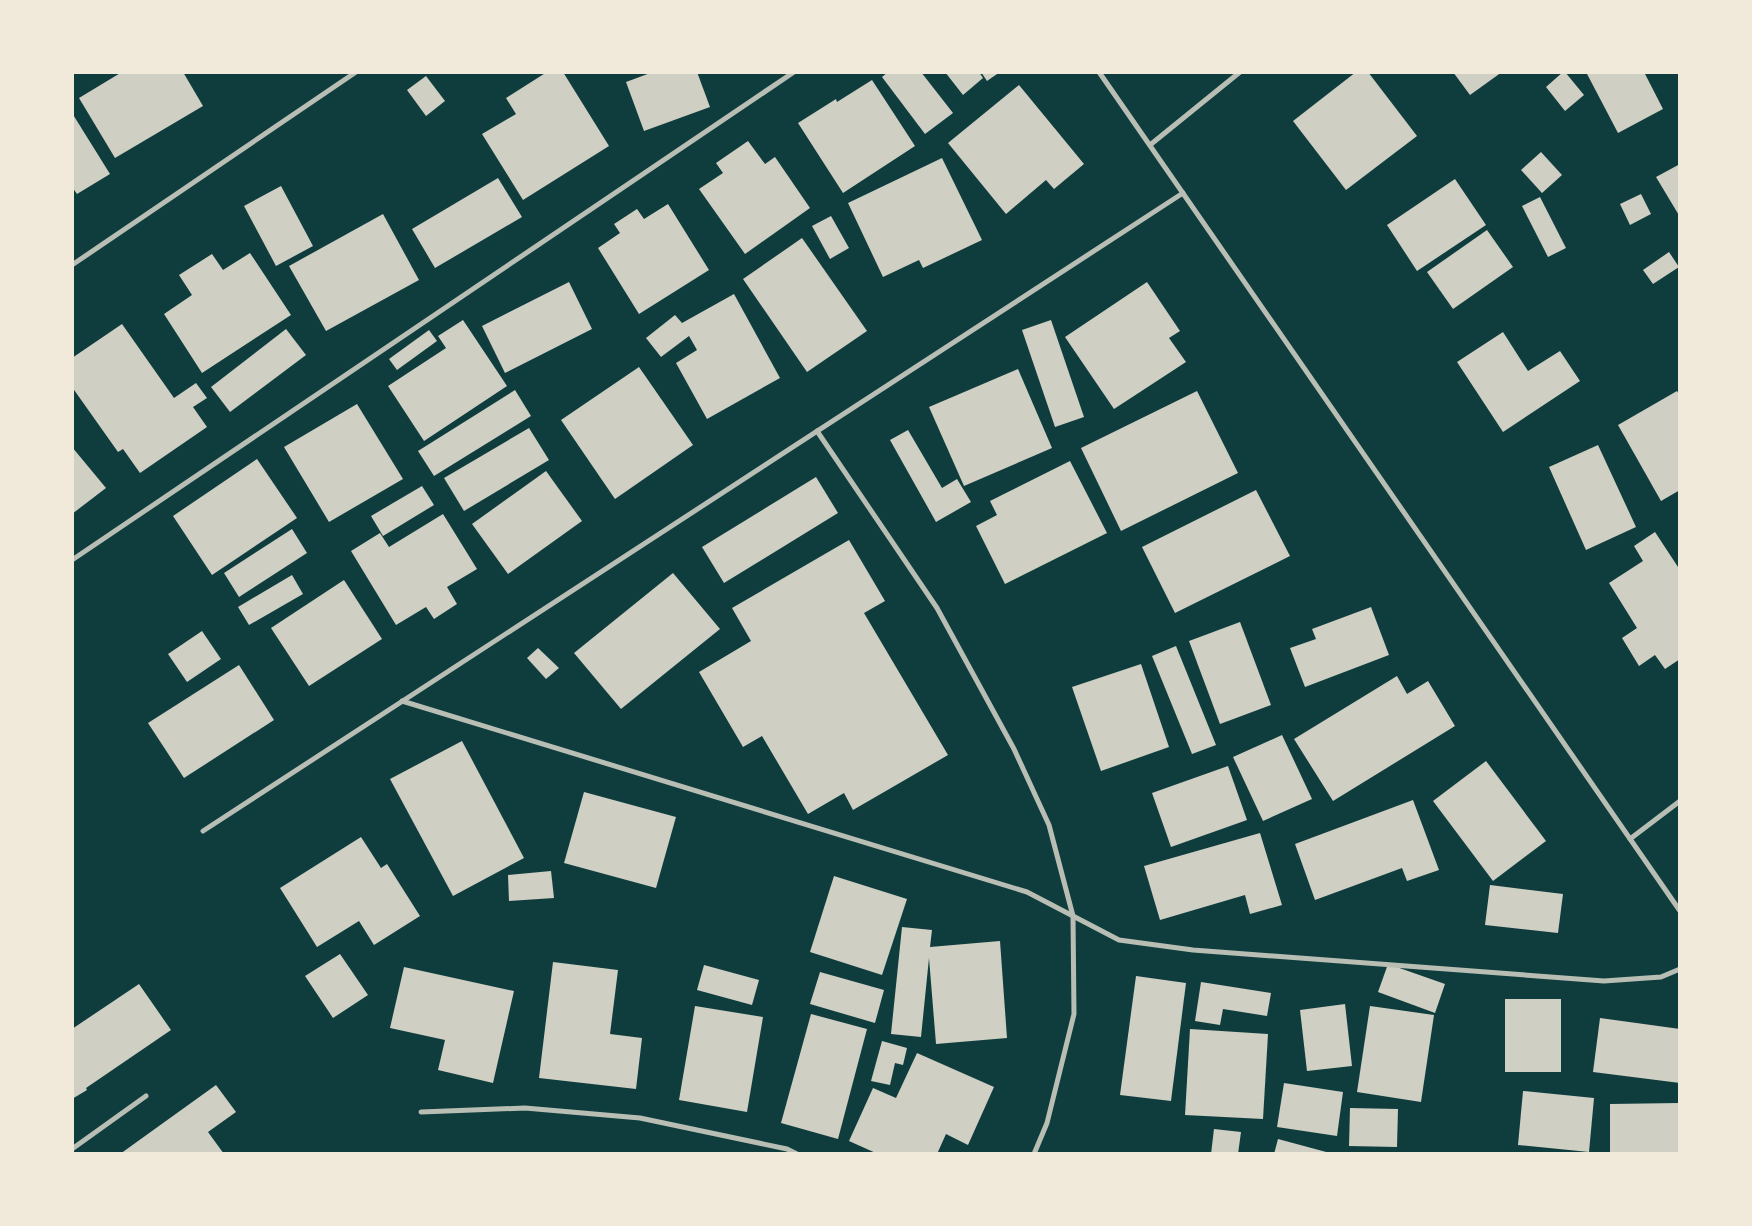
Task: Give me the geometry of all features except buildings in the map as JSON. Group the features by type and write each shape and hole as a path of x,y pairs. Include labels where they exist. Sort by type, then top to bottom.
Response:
{"street":[{"path":"72,264 356,72"},
{"path":"72,560 794,72"},
{"path":"1099,72 1680,911"},
{"path":"1150,145 1240,72"},
{"path":"203,831 1183,193"},
{"path":"817,431 937,608 1014,749 1049,826 1073,916 1074,1014 1047,1123 1034,1154"},
{"path":"402,701 1027,892 1119,940 1193,950 1604,981 1661,978 1680,969"},
{"path":"1630,839 1680,801"},
{"path":"72,1149 146,1096"},
{"path":"421,1112 525,1108 640,1118 787,1149 797,1154"}]}
